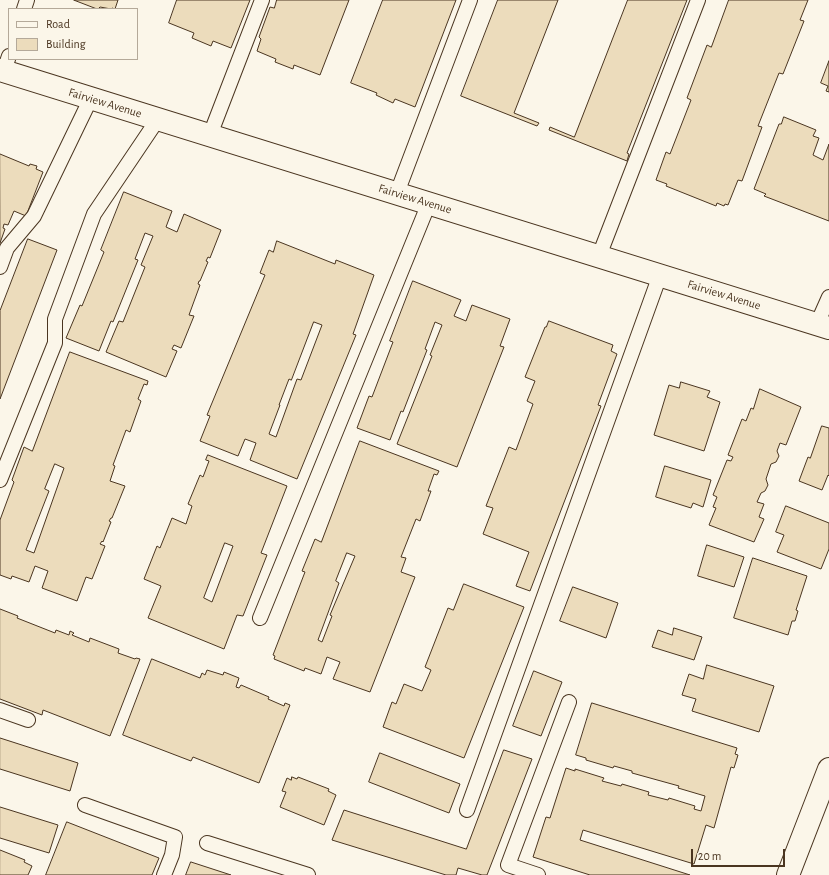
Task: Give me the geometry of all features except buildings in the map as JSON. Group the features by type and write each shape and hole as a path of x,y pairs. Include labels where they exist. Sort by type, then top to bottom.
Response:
{"street":[{"name":"Fairview Avenue","path":"4,66 91,98 823,326"},
{"path":"788,875 829,769"}],"lane":[{"path":"210,135 262,0"},
{"path":"396,193 470,0"},
{"path":"599,256 698,0"},
{"path":"0,267 7,248 34,216 91,98"},
{"path":"0,480 55,343 55,319 94,214 158,119"},
{"path":"260,618 429,203"},
{"path":"466,810 660,275"},
{"path":"823,326 829,297"},
{"path":"538,875 508,865 569,702"},
{"path":"0,710 28,720"},
{"path":"85,805 174,837 172,855 164,875"},
{"path":"207,843 308,875"}]}
